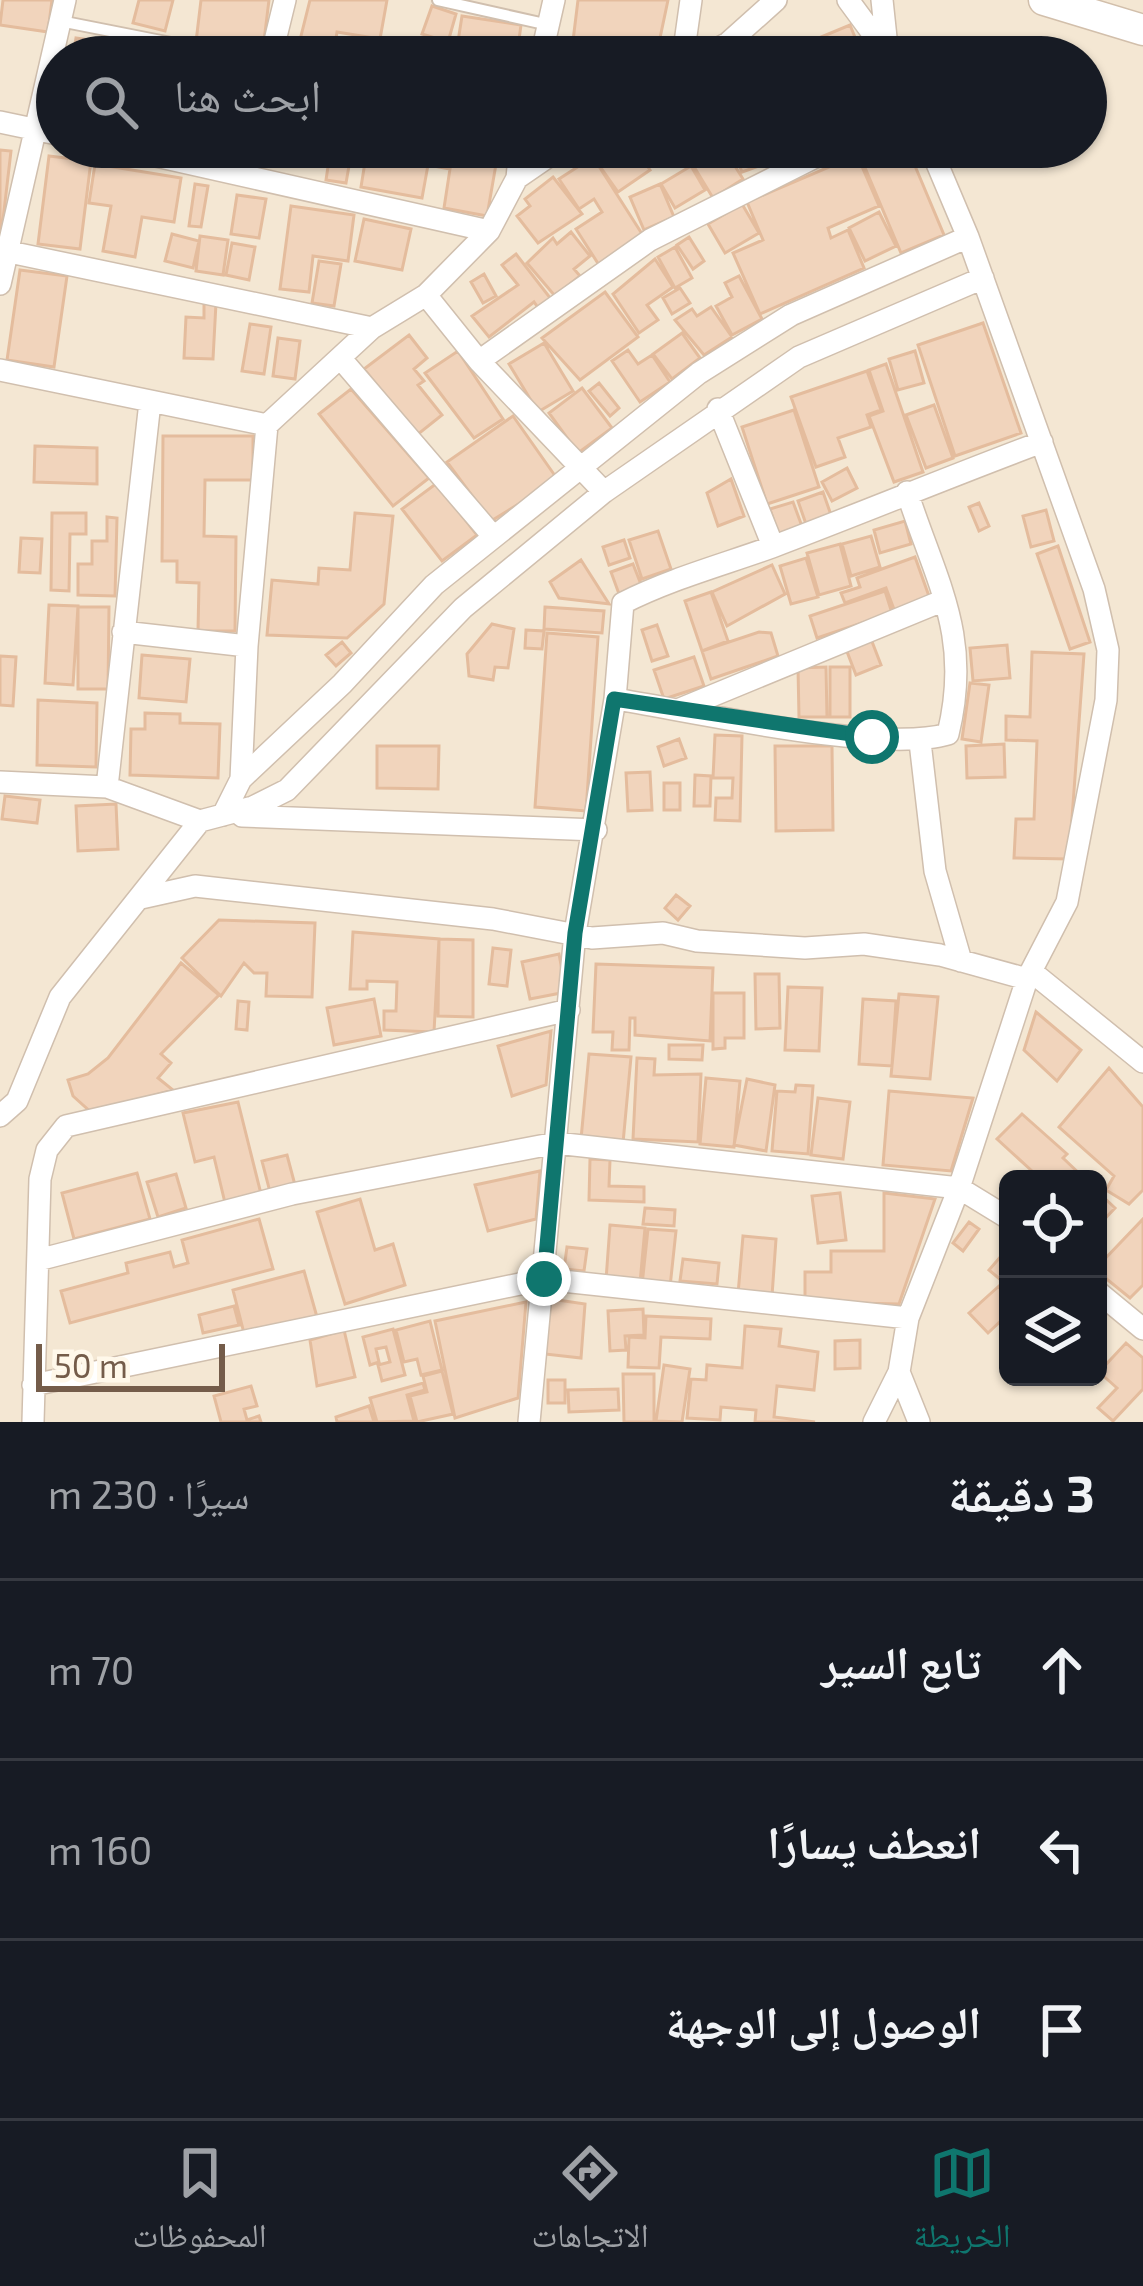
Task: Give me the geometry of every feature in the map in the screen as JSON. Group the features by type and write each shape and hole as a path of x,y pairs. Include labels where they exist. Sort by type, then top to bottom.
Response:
{"main road":[{"path":"1044,0 1143,29"}],"street":[{"path":"276,36 285,0"},
{"path":"546,36 554,0"},
{"path":"686,36 691,0"},
{"path":"736,36 776,0"},
{"path":"848,0 875,36"},
{"path":"882,0 887,36"},
{"path":"0,284 3,251 36,117"},
{"path":"0,122 36,130"},
{"path":"212,168 489,231"},
{"path":"244,175 246,168"},
{"path":"241,779 247,646 267,425 372,328 426,295 489,231 518,168"},
{"path":"517,178 532,168"},
{"path":"479,361 650,240 794,168"},
{"path":"874,1422 898,1372 908,1318 958,1188 1029,976 1066,902 1086,822 1106,700 1108,650 1094,589 939,168"},
{"path":"224,815 241,779 492,535 699,373 791,315 968,237"},
{"path":"3,251 372,328"},
{"path":"0,782 107,787 200,821 287,790 463,608 604,492 799,357 983,278"},
{"path":"426,295 479,361 604,492"},
{"path":"342,360 492,535"},
{"path":"0,370 267,425"},
{"path":"107,787 150,402"},
{"path":"718,410 773,546"},
{"path":"553,1422 525,1421 544,1279 575,933 596,830 623,604 1042,442"},
{"path":"614,699 920,742 948,734 956,698 956,626 942,601 908,492"},
{"path":"680,709 942,601"},
{"path":"123,632 247,646"},
{"path":"920,742 935,871 961,961"},
{"path":"224,815 596,830"},
{"path":"0,1116 16,1101 60,998 200,821"},
{"path":"142,898 195,886 592,938 663,933 698,941 805,948 864,944 1029,976 1143,1062"},
{"path":"33,1422 40,1179 47,1150 66,1126 569,1010"},
{"path":"38,1260 292,1194 556,1143 958,1188 999,1213"},
{"path":"33,1385 544,1279 908,1318"},
{"path":"1107,1299 1143,1329"},
{"path":"898,1372 919,1422"}],"lane":[{"path":"438,0 549,25"},
{"path":"62,10 162,36"}],"shaded area":[{"path":"0,0 1143,0 1143,1422 0,1422"}],"building":[{"path":"3,0 52,0 48,32 0,25"},
{"path":"139,0 173,0 165,31 133,23"},
{"path":"201,0 269,0 265,36 197,36"},
{"path":"310,0 387,0 381,36 337,32 336,36 301,36"},
{"path":"578,0 668,0 660,36 574,36"},
{"path":"432,6 456,14 450,36 422,34"},
{"path":"462,16 521,25 519,36 459,36"},
{"path":"850,25 854,36 824,36"},
{"path":"0,150 11,151 1,237 0,237"},
{"path":"48,168 90,168 80,249 38,244"},
{"path":"94,168 181,178 174,222 142,217 135,257 103,251 111,206 89,203"},
{"path":"328,168 349,168 346,183 326,180"},
{"path":"364,168 427,168 422,198 361,187"},
{"path":"444,168 495,168 487,216 444,208 450,169"},
{"path":"576,168 600,168 644,237 599,265 576,229 602,212 594,199 579,209 559,179"},
{"path":"601,168 649,168 650,170 618,192"},
{"path":"692,168 705,190 675,208 661,184"},
{"path":"695,168 736,168 743,179 713,198"},
{"path":"827,168 863,168 879,206 828,228 831,238 848,230 864,268 760,314 733,253 763,240 747,202"},
{"path":"865,168 916,168 944,235 901,253"},
{"path":"553,177 582,214 538,243 517,216 530,206 525,199"},
{"path":"195,184 208,186 201,227 189,226"},
{"path":"660,184 674,217 644,230 630,197"},
{"path":"237,195 266,199 259,238 231,234"},
{"path":"742,204 759,233 725,253 708,224"},
{"path":"291,206 354,215 348,261 313,256 309,292 280,289"},
{"path":"879,212 896,246 865,261 849,228"},
{"path":"364,219 411,229 402,270 355,261"},
{"path":"571,232 590,256 574,269 580,276 555,296 527,263 553,238 557,244"},
{"path":"172,234 199,241 193,268 165,261"},
{"path":"200,236 228,240 223,275 196,271"},
{"path":"689,237 704,261 693,269 677,245"},
{"path":"232,243 255,247 249,280 226,275"},
{"path":"675,247 692,278 675,288 658,257"},
{"path":"516,254 551,299 539,309 534,302 489,337 472,316 518,285 502,265"},
{"path":"655,259 673,287 647,305 658,320 639,333 613,294"},
{"path":"319,261 341,264 334,306 312,303"},
{"path":"20,270 67,276 54,367 7,360"},
{"path":"484,274 496,296 483,303 471,282"},
{"path":"739,276 762,319 732,335 716,306 732,297 725,283"},
{"path":"680,288 690,303 672,314 663,298"},
{"path":"605,292 638,337 580,380 542,338"},
{"path":"204,303 216,303 213,359 184,358 186,317 204,318"},
{"path":"711,307 732,337 704,355 675,320 692,309 697,316"},
{"path":"983,323 1021,433 955,456 918,345"},
{"path":"250,324 271,327 264,374 242,371"},
{"path":"682,333 700,358 672,379 653,354"},
{"path":"409,335 427,358 414,369 424,381 418,385 442,415 417,435 364,369"},
{"path":"278,338 300,341 295,379 273,376"},
{"path":"544,343 573,391 538,412 509,364"},
{"path":"628,350 638,364 652,355 670,382 640,402 612,361"},
{"path":"458,351 503,419 474,438 425,373"},
{"path":"915,351 924,383 898,390 889,359"},
{"path":"886,364 923,472 894,482 869,416 883,411 869,370"},
{"path":"867,371 881,410 867,415 871,427 838,438 845,457 816,467 791,397"},
{"path":"599,383 619,408 610,416 589,391"},
{"path":"582,388 612,428 578,453 549,413"},
{"path":"351,389 429,478 393,506 319,414"},
{"path":"934,405 953,458 926,468 906,415"},
{"path":"794,410 819,487 767,504 742,427"},
{"path":"513,416 558,480 491,521 447,462"},
{"path":"163,436 253,436 253,480 205,480 204,536 236,537 235,631 198,631 199,583 177,582 177,561 162,561"},
{"path":"35,446 97,448 97,484 34,482"},
{"path":"847,468 857,488 832,501 822,482"},
{"path":"731,479 744,516 718,526 707,493"},
{"path":"437,483 477,535 442,561 402,509"},
{"path":"823,492 831,515 806,524 798,501"},
{"path":"793,502 803,529 779,537 770,509"},
{"path":"979,503 989,526 979,531 969,507"},
{"path":"1046,510 1054,541 1031,547 1023,516"},
{"path":"52,513 86,513 86,534 70,534 69,591 51,590"},
{"path":"355,513 393,516 384,604 347,638 267,635 272,580 318,584 319,568 350,570"},
{"path":"107,517 117,518 115,596 78,595 78,564 92,564 92,541 107,541"},
{"path":"905,521 911,544 880,553 874,530"},
{"path":"658,531 671,569 642,579 629,540"},
{"path":"871,536 880,567 851,576 842,544"},
{"path":"21,538 42,539 40,573 19,572"},
{"path":"624,540 630,558 609,565 603,547"},
{"path":"840,544 851,586 819,595 807,553"},
{"path":"1058,546 1090,642 1070,649 1037,554"},
{"path":"915,557 930,599 895,612 886,588 845,603 841,593 860,587 857,578"},
{"path":"806,558 818,597 791,604 780,566"},
{"path":"581,560 609,604 559,598 550,582"},
{"path":"633,564 642,587 619,594 611,572"},
{"path":"772,565 785,594 727,626 712,592"},
{"path":"885,591 892,613 817,638 810,616"},
{"path":"711,592 728,641 702,651 685,601"},
{"path":"49,605 78,606 73,685 45,683"},
{"path":"78,607 109,607 108,689 78,689"},
{"path":"545,607 604,611 602,633 544,629"},
{"path":"492,624 514,629 508,668 495,667 493,680 469,676 467,654"},
{"path":"657,625 668,656 652,661 642,630"},
{"path":"526,630 544,631 542,649 525,648"},
{"path":"759,632 771,633 778,656 711,679 702,651"},
{"path":"547,633 598,637 586,811 535,807"},
{"path":"871,639 881,665 856,675 846,649"},
{"path":"342,642 351,653 336,666 326,655"},
{"path":"1007,645 1010,678 973,681 970,648"},
{"path":"1032,652 1084,654 1069,859 1014,858 1016,819 1034,819 1037,741 1006,740 1006,716 1030,717"},
{"path":"142,655 190,659 186,702 139,698"},
{"path":"0,656 16,657 13,706 0,705"},
{"path":"694,657 704,686 664,699 654,670"},
{"path":"826,667 827,717 799,717 798,668"},
{"path":"830,667 850,667 850,717 830,717"},
{"path":"970,683 989,685 981,742 962,739"},
{"path":"38,700 97,703 96,767 37,765"},
{"path":"145,713 180,714 180,723 220,724 218,778 130,775 131,729 145,729"},
{"path":"715,735 742,736 740,821 715,820 716,798 732,798 733,778 713,778"},
{"path":"679,739 686,758 664,766 658,747"},
{"path":"1004,744 1005,777 967,778 966,746"},
{"path":"377,746 439,746 438,789 377,788"},
{"path":"775,746 832,746 833,830 776,831"},
{"path":"650,772 652,810 628,811 626,773"},
{"path":"695,775 711,776 710,806 694,806"},
{"path":"664,783 680,783 680,810 664,810"},
{"path":"5,796 40,800 37,823 2,819"},
{"path":"116,804 118,849 78,851 76,806"},
{"path":"676,895 690,906 678,920 665,908"},
{"path":"219,920 315,923 312,997 266,996 267,973 254,973 244,963 221,996 182,958"},
{"path":"353,932 439,939 434,1032 384,1030 384,1011 396,1011 397,982 367,981 367,989 350,989"},
{"path":"439,939 473,940 473,1017 438,1016"},
{"path":"493,948 511,950 507,986 489,984"},
{"path":"559,954 566,992 530,999 522,962"},
{"path":"181,963 219,995 161,1054 171,1063 158,1078 173,1090 92,1113 73,1096 68,1080 88,1074 108,1058"},
{"path":"596,964 713,968 710,1041 635,1035 635,1018 630,1018 629,1050 612,1050 613,1032 593,1032"},
{"path":"755,974 779,974 780,1028 756,1029"},
{"path":"788,987 822,988 819,1051 785,1050"},
{"path":"713,993 744,993 744,1038 725,1038 725,1048 713,1049"},
{"path":"899,994 938,997 930,1079 891,1076"},
{"path":"374,999 381,1036 334,1045 327,1008"},
{"path":"863,999 896,1001 892,1066 859,1064"},
{"path":"238,1001 249,1002 247,1030 236,1029"},
{"path":"1036,1012 1081,1050 1057,1081 1024,1050"},
{"path":"551,1031 546,1085 512,1096 498,1046"},
{"path":"669,1045 703,1045 702,1060 669,1059"},
{"path":"589,1054 631,1057 623,1143 581,1139"},
{"path":"637,1058 655,1059 654,1075 701,1074 698,1142 633,1139"},
{"path":"1109,1068 1143,1107 1143,1190 1129,1204 1107,1191 1114,1176 1059,1127"},
{"path":"706,1078 740,1081 734,1147 700,1144"},
{"path":"747,1079 775,1085 766,1151 734,1145"},
{"path":"796,1085 813,1086 808,1154 772,1151 777,1091 795,1092"},
{"path":"889,1091 973,1098 951,1171 883,1165"},
{"path":"818,1098 850,1102 843,1159 811,1155"},
{"path":"238,1102 262,1198 226,1207 214,1157 195,1162 183,1113"},
{"path":"1022,1114 1067,1154 1063,1158 1076,1170 1031,1170 997,1139"},
{"path":"287,1155 295,1185 270,1192 262,1161"},
{"path":"590,1159 610,1160 609,1186 644,1187 644,1202 589,1200"},
{"path":"540,1171 536,1219 488,1231 475,1185"},
{"path":"137,1173 150,1219 74,1239 62,1193"},
{"path":"176,1174 186,1208 158,1217 147,1182"},
{"path":"840,1193 846,1240 818,1243 812,1196"},
{"path":"884,1193 935,1199 899,1304 805,1302 805,1272 831,1272 831,1251 884,1251"},
{"path":"360,1199 375,1250 393,1244 405,1285 345,1304 317,1212"},
{"path":"645,1208 675,1210 674,1226 643,1224"},
{"path":"259,1219 273,1269 70,1323 61,1291 128,1273 126,1263 170,1252 174,1267 188,1263 182,1240"},
{"path":"1143,1219 1143,1285 1130,1298 1107,1279 1107,1257"},
{"path":"969,1222 979,1229 963,1251 953,1243"},
{"path":"610,1225 645,1228 640,1283 606,1280"},
{"path":"648,1229 676,1231 670,1287 642,1285"},
{"path":"743,1236 776,1239 772,1296 738,1294"},
{"path":"567,1247 587,1249 584,1271 564,1269"},
{"path":"999,1258 999,1278 989,1270"},
{"path":"683,1259 719,1263 717,1284 680,1281"},
{"path":"304,1271 317,1317 245,1337 233,1290"},
{"path":"999,1286 999,1323 988,1333 969,1313"},
{"path":"551,1299 585,1304 581,1358 545,1354"},
{"path":"526,1302 518,1398 455,1418 435,1321"},
{"path":"234,1306 239,1325 203,1333 199,1315"},
{"path":"643,1309 644,1335 625,1336 626,1350 610,1351 608,1311"},
{"path":"646,1316 711,1319 710,1339 661,1337 659,1368 628,1367 629,1337 645,1338"},
{"path":"430,1321 442,1370 421,1375 417,1359 404,1362 396,1330"},
{"path":"745,1326 781,1329 779,1346 818,1352 814,1390 777,1386 774,1417 815,1422 755,1422 756,1410 721,1407 720,1420 687,1418 691,1379 706,1380 707,1365 742,1368"},
{"path":"393,1329 405,1375 382,1381 378,1365 390,1362 386,1347 376,1349 379,1362 370,1365 363,1337"},
{"path":"344,1330 355,1377 317,1386 310,1340"},
{"path":"860,1340 860,1368 835,1369 835,1341"},
{"path":"1126,1343 1143,1358 1143,1389 1113,1421 1098,1408 1117,1388 1107,1379 1107,1363"},
{"path":"664,1365 690,1369 682,1422 656,1421"},
{"path":"442,1371 453,1414 417,1422 410,1396 427,1392 423,1376"},
{"path":"623,1374 654,1374 654,1422 624,1422"},
{"path":"548,1380 565,1380 565,1403 548,1403"},
{"path":"423,1383 425,1390 407,1395 414,1421 377,1422 370,1398"},
{"path":"251,1386 257,1406 244,1409 247,1420 259,1416 261,1422 221,1422 214,1396"},
{"path":"618,1389 619,1410 569,1412 568,1390"},
{"path":"369,1406 374,1422 337,1422 336,1417"}],"route":[{"path":"544,1279 575,933 596,830 614,699 872,737"}]}
